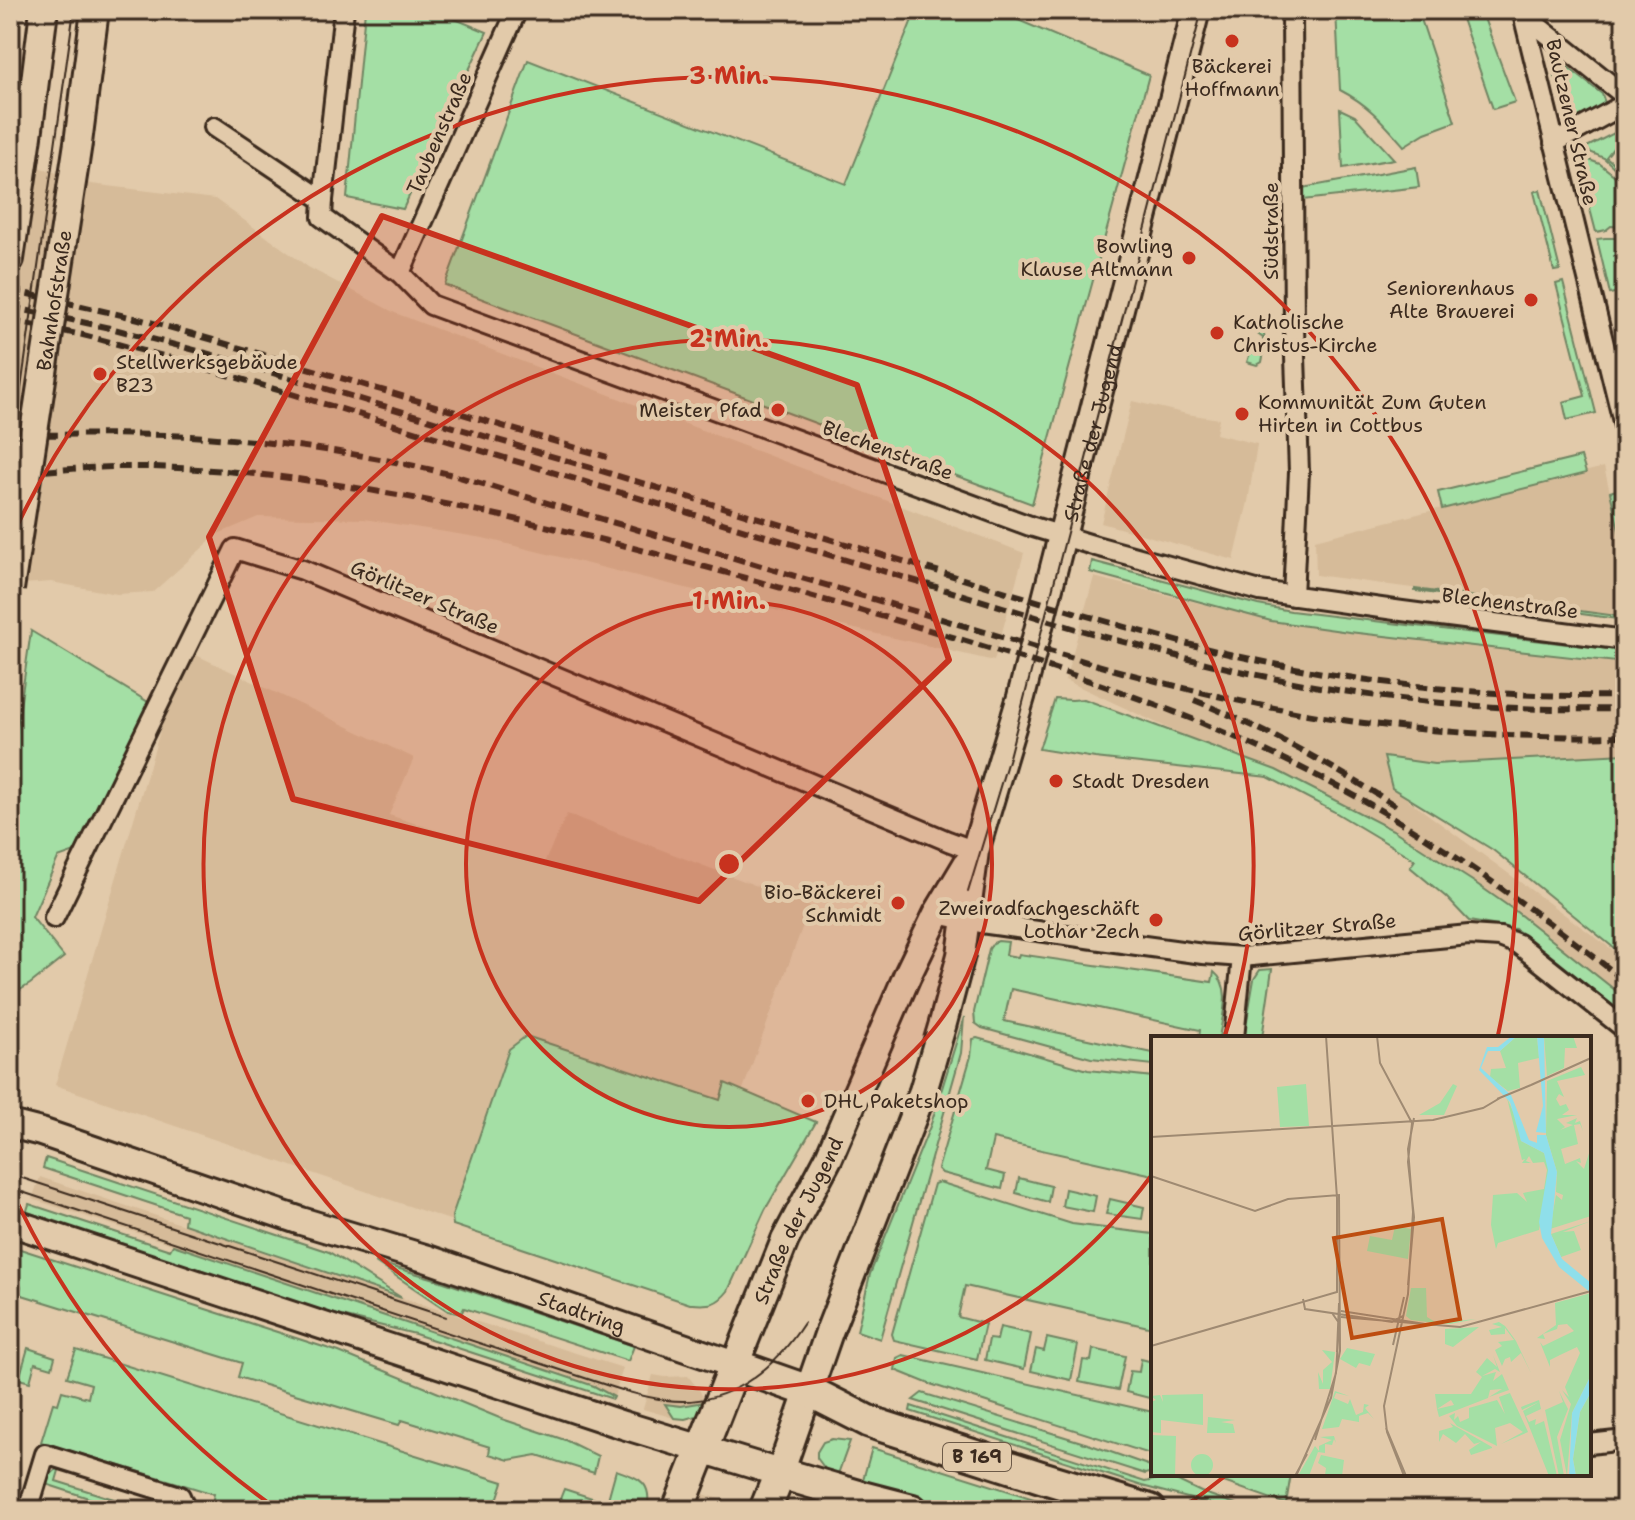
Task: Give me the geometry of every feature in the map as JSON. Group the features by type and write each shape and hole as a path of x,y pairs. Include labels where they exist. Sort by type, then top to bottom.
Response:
{"main road":[{"path":"10,259 44,10"},
{"name":"Bahnhofstraße","path":"10,589 78,143 95,10"},
{"name":"Straße der Jugend","path":"765,1510 829,1332 923,1091 961,955 975,851 1021,697 1196,10"},
{"name":"Straße der Jugend","path":"678,1510 785,1240 829,1157 937,914 975,851"},
{"name":"Stadtring","path":"10,1124 301,1221 428,1259 735,1365 809,1391 882,1426 1150,1510"},
{"path":"10,1222 702,1450 912,1510"}],"street":[{"path":"323,200 344,10"},
{"name":"Taubenstraße","path":"400,273 517,10"},
{"name":"Südstraße","path":"1292,10 1294,328 1299,472 1293,596"},
{"path":"1523,13 1625,96"},
{"name":"Bautzener Straße","path":"1523,13 1625,430"},
{"path":"1554,143 1625,104"},
{"name":"Blechenstraße","path":"214,127 323,200 322,217 400,273 431,305 1015,521 1260,591 1625,640"},
{"name":"Görlitzer Straße","path":"54,918 235,549 303,570 975,851"},
{"name":"Görlitzer Straße","path":"937,914 1115,942 1242,957 1469,935 1500,937 1518,944 1625,1029"},
{"path":"1234,1036 1242,957"},
{"path":"1591,1444 1625,1440"},
{"path":"28,1510 45,1454 180,1496 186,1510"}],"highlighted area":[{"path":"382,216 857,385 949,660 699,901 293,799 209,537"}],"shaded area":[{"path":"10,158 91,184 215,199 308,267 395,313 1024,553 994,661 483,538 364,519 258,517 218,534 153,592 117,594 51,582 10,585"},
{"path":"1132,401 1219,419 1216,434 1257,444 1248,502 1234,560 1101,523"},
{"path":"1604,467 1625,556 1625,607 1617,616 1316,575 1315,540"},
{"path":"1094,577 1271,621 1625,663 1625,754 1434,764 1384,758 1392,788 1625,959 1625,1007 1474,892 1234,759 1065,680"},
{"path":"196,655 414,758 389,815 543,865 567,814 810,906 742,1092 675,1297 55,1085 165,714"},
{"path":"40,1177 623,1368 614,1397 594,1386 289,1282 32,1199"},
{"path":"653,1375 688,1376 705,1402 665,1405 674,1418 643,1409"},
{"path":"700,1493 733,1503 730,1510 693,1510"}],"green space":[{"path":"365,10 433,10 487,32 403,209 347,198"},
{"path":"916,10 994,10 1149,75 1032,504 445,285 528,60 846,184"},
{"path":"1336,10 1418,10 1455,122 1425,133 1404,146 1367,108 1340,90"},
{"path":"1459,10 1481,10 1515,102 1493,109"},
{"path":"1553,58 1602,94 1606,106 1568,125 1551,61"},
{"path":"1340,109 1355,116 1394,159 1343,168"},
{"path":"1622,129 1625,133 1606,157 1621,169 1619,172 1604,158 1583,149"},
{"path":"1576,155 1600,164 1625,184 1625,227 1611,226 1596,232"},
{"path":"1416,167 1419,187 1303,200 1302,188"},
{"path":"1540,190 1560,270 1554,271 1534,192"},
{"path":"1625,238 1625,296 1623,291 1610,294 1597,239"},
{"path":"1563,282 1596,413 1567,420 1563,402 1585,396 1556,284"},
{"path":"1258,321 1265,341 1262,362 1257,365 1247,362 1250,353 1259,351 1263,344 1263,338 1255,332"},
{"path":"1581,457 1586,473 1442,509 1438,492"},
{"path":"1616,490 1625,529 1625,556 1610,492"},
{"path":"1092,561 1258,605 1625,651 1625,663 1271,621 1090,572"},
{"path":"1415,591 1617,616 1625,607 1625,620"},
{"path":"31,631 148,702 78,851 58,858 32,917 64,957 10,996 10,776"},
{"path":"1055,699 1084,699 1276,770 1393,830 1514,910 1625,998 1625,1015 1515,929 1469,921 1410,867 1415,860 1268,777 1039,749"},
{"path":"1625,754 1625,957 1493,850 1392,788 1384,757 1434,764"},
{"path":"1008,942 1006,955 1018,957 1019,954 1212,982 1214,972 1220,978 1225,994 1219,1036 1199,1036 1200,1030 1011,989 1004,1021 1151,1053 1151,1065 1091,1058 982,1028 975,1023 974,1012 993,943"},
{"path":"1272,969 1262,1036 1244,1036 1254,979 1260,970"},
{"path":"964,1017 961,1053 880,1339 857,1331 870,1274 931,1124"},
{"path":"526,1036 720,1100 725,1083 816,1122 765,1210 728,1291 720,1300 690,1304 453,1225 452,1216 509,1049"},
{"path":"973,1039 1088,1070 1151,1077 1151,1175 993,1139 986,1170 1005,1175 1002,1189 942,1173 938,1169 971,1056"},
{"path":"46,1158 329,1252 402,1298 184,1224 185,1215 43,1168"},
{"path":"1019,1178 1051,1186 1048,1202 1016,1193"},
{"path":"939,1182 1072,1224 1151,1234 1151,1328 965,1286 958,1317 985,1324 977,1359 894,1340 892,1334 934,1184"},
{"path":"1065,1189 1096,1196 1093,1212 1062,1206"},
{"path":"1110,1199 1144,1207 1142,1219 1106,1214"},
{"path":"29,1204 170,1250 173,1245 594,1386 614,1397 415,1334 290,1301 26,1214"},
{"path":"14,1247 339,1352 502,1419 565,1440 598,1456 594,1473 537,1455 509,1460 489,1454 490,1447 402,1420 399,1425 238,1377 242,1363 19,1294 21,1287 10,1273"},
{"path":"375,1262 634,1346 628,1361 464,1308 461,1314 448,1311"},
{"path":"1000,1327 1031,1334 1024,1369 985,1360 989,1339 997,1340"},
{"path":"1047,1338 1078,1345 1071,1380 1031,1371 1036,1349 1044,1351"},
{"path":"28,1348 55,1357 52,1368 35,1363 30,1382 19,1379"},
{"path":"1093,1349 1125,1356 1118,1390 1079,1382 1083,1360 1091,1361"},
{"path":"76,1350 503,1482 494,1509 461,1499 457,1510 278,1510 247,1501 244,1510 219,1510 212,1503 214,1494 41,1442 53,1403 58,1404 62,1391 88,1398 91,1384 67,1377"},
{"path":"903,1355 1151,1412 1151,1454 927,1383 895,1370 897,1358"},
{"path":"1141,1359 1151,1362 1151,1398 1126,1392 1130,1371 1139,1372"},
{"path":"922,1393 1088,1444 1151,1466 1151,1472 1145,1474 913,1400"},
{"path":"705,1402 703,1414 685,1419 674,1418 665,1404 681,1406"},
{"path":"911,1406 1145,1482 1172,1478 1253,1510 1233,1510 1142,1486 910,1411"},
{"path":"832,1439 850,1441 838,1474 826,1470 817,1458 823,1442"},
{"path":"872,1448 1069,1510 964,1510 862,1483"},
{"path":"59,1467 56,1481 149,1510 125,1510 46,1484 48,1477"},
{"path":"616,1470 646,1487 647,1510 605,1510"},
{"path":"1207,1476 1291,1476 1286,1504"},
{"path":"564,1489 595,1499 592,1510 583,1510 584,1506 560,1499"}],"tram line":[{"path":"10,467 74,10"},
{"path":"968,892 1009,757 1202,10"},
{"path":"10,1174 446,1317"},
{"path":"10,1188 612,1387 657,1399 688,1401 728,1392 763,1371 804,1323"}],"railway":[{"path":"10,290 193,334 607,457"},
{"path":"10,307 110,328 206,353 1077,613 1212,650 1365,680 1417,686 1521,694 1625,696"},
{"path":"10,321 83,335 171,358 1164,653 1302,684 1395,698 1511,708 1625,709"},
{"path":"10,435 188,436 254,441 385,460 449,474 1080,660 1221,697 1328,718 1397,727 1494,734 1625,736"},
{"path":"10,473 108,467 203,469 284,477 401,496 650,552 1025,659 1211,727 1331,783 1408,827 1482,875 1625,981"},
{"path":"1194,700 1299,749 1399,808"}],"place":[{"name":"Bäckerei Hoffmann","path":"1232,41"},
{"name":"Bowling Klause Altmann","path":"1189,258"},
{"name":"Seniorenhaus Alte Brauerei","path":"1531,300"},
{"name":"Katholische Christus-Kirche","path":"1217,333"},
{"name":"Stellwerksgebäude B23","path":"100,374"},
{"name":"Meister Pfad","path":"778,410"},
{"name":"Kommunität Zum Guten Hirten in Cottbus","path":"1242,414"},
{"name":"Stadt Dresden","path":"1056,781"},
{"name":"Bio-Bäckerei Schmidt","path":"898,903"},
{"name":"Zweiradfachgeschäft Lothar Zech","path":"1156,920"},
{"name":"DHL Paketshop","path":"808,1101"}]}
